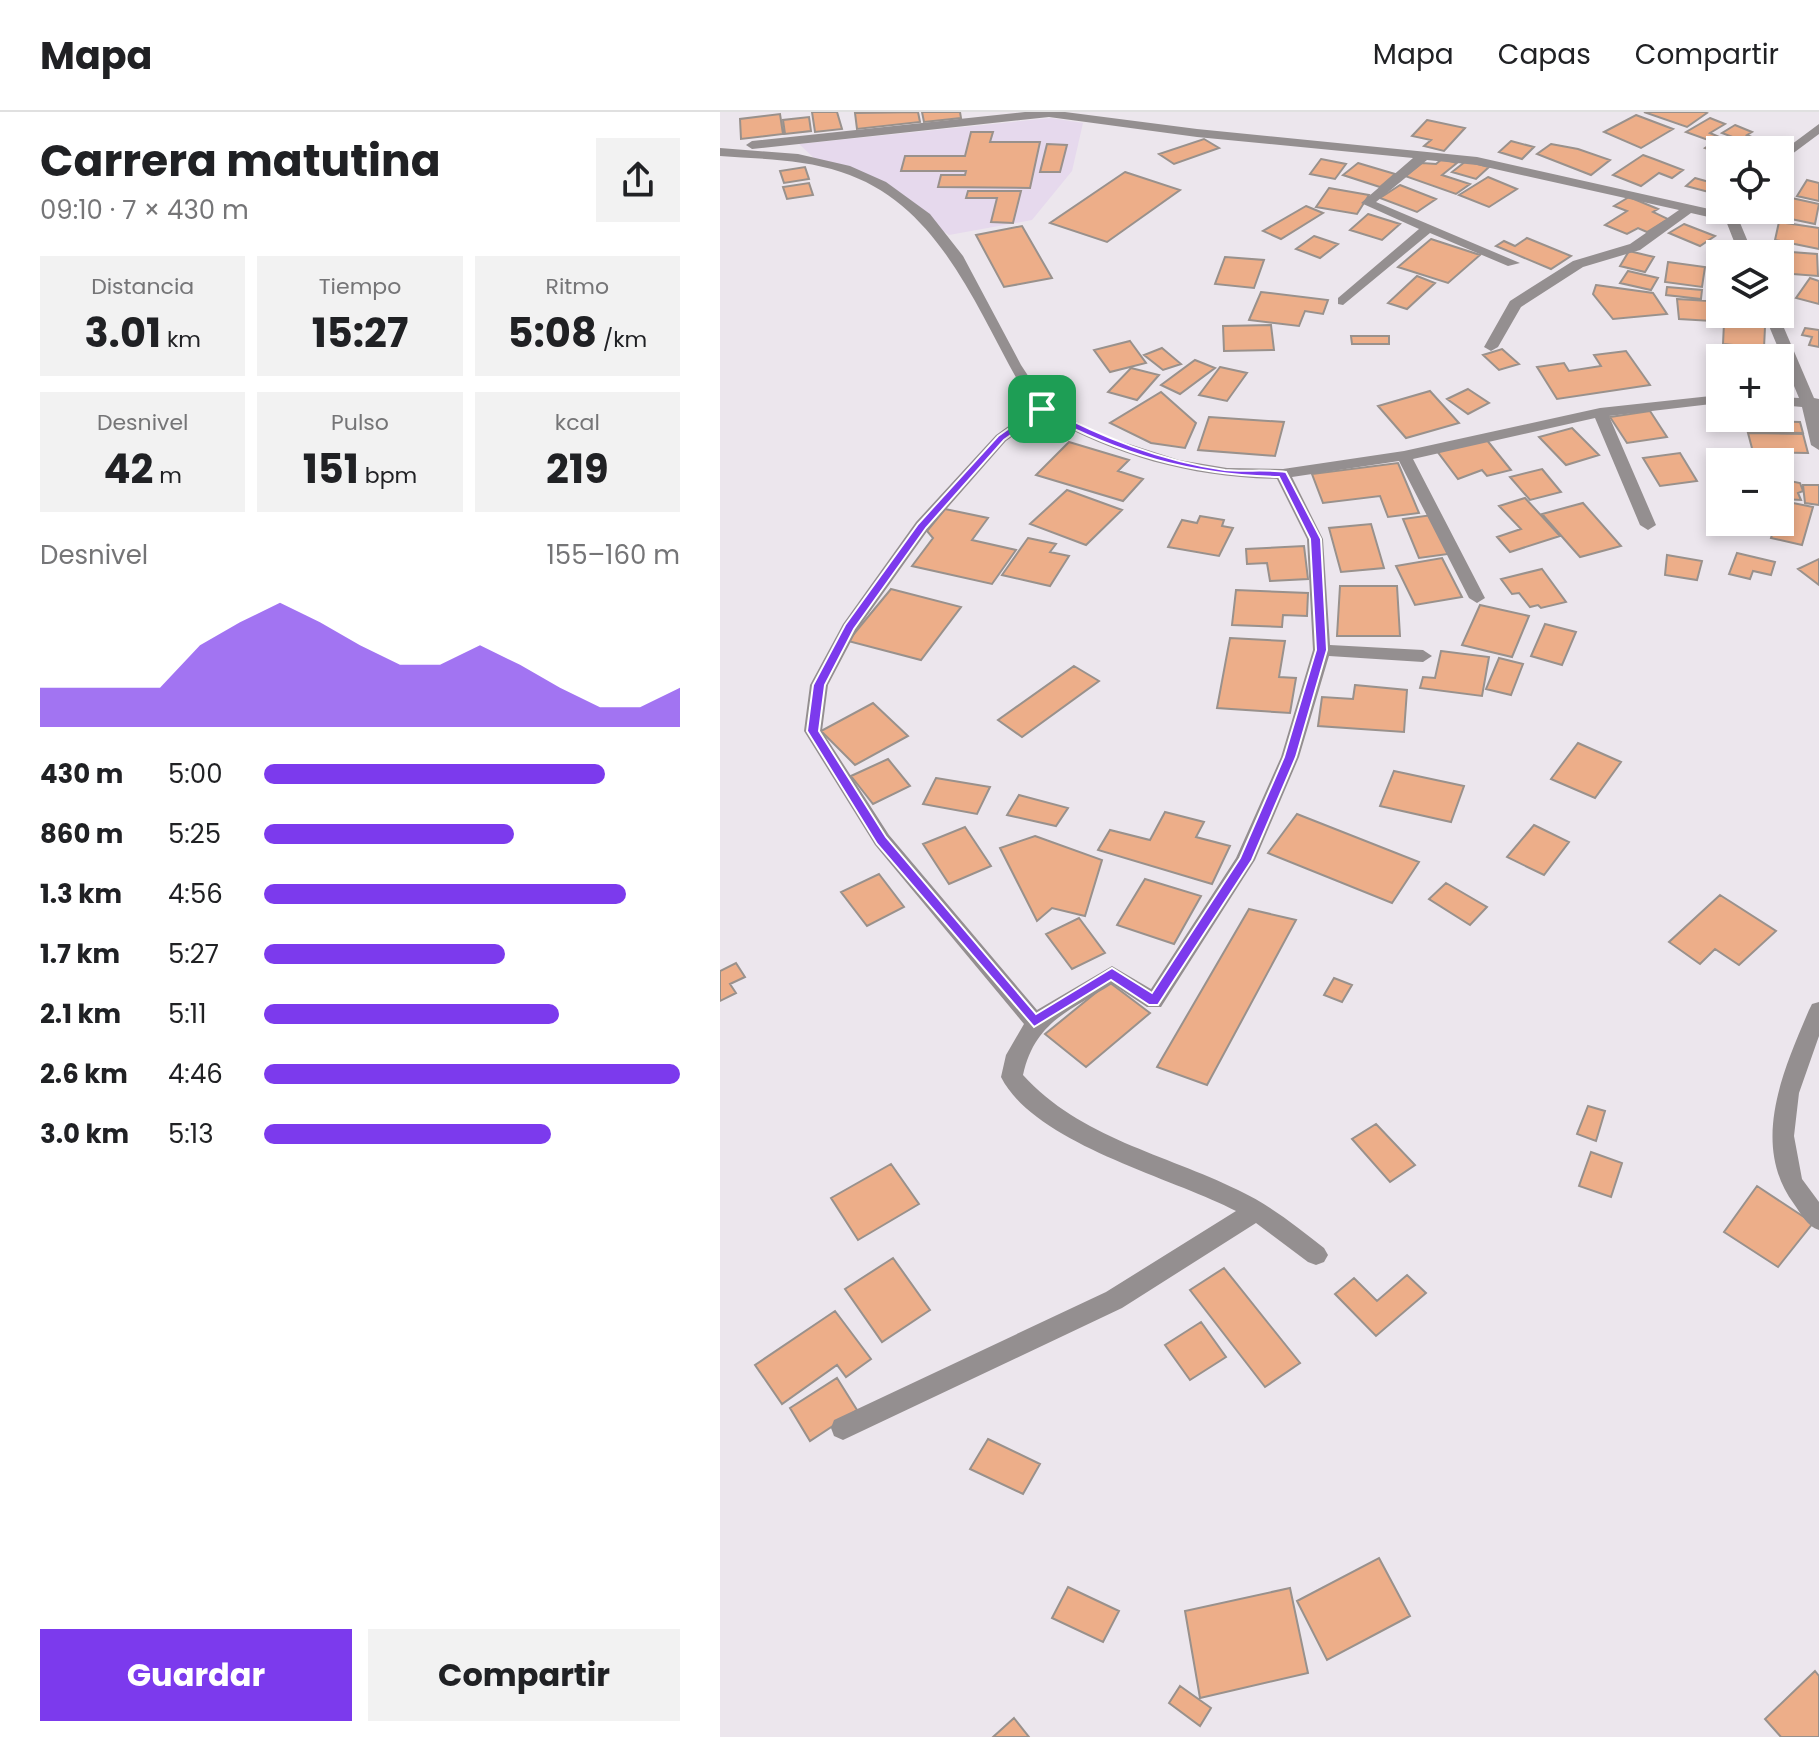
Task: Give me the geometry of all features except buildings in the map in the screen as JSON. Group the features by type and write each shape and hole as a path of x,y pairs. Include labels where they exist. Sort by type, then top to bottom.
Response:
{"street":[{"path":"720,150 1056,113 1511,167 1706,210"},
{"path":"1794,148 1819,128"},
{"path":"720,150 798,158 846,169 882,185 925,217 958,259 1014,365 1042,409 1096,438 1176,464 1227,473 1283,474 1404,456 1600,412 1706,401"},
{"path":"1424,156 1367,203 1513,263"},
{"path":"1491,347 1515,304 1578,264 1635,247 1690,208"},
{"path":"1343,301 1427,229"},
{"path":"1778,328 1813,402 1819,445"},
{"path":"1034,1021 882,840 813,731 819,685 849,628 922,526 1001,438 1042,409"},
{"path":"1600,412 1648,525"},
{"path":"1404,456 1477,598"},
{"path":"1283,474 1315,539 1322,650 1290,757 1245,860 1154,1001 1112,974 1034,1021 1016,1049 1012,1077 1027,1100 1081,1131 1257,1210 1316,1255"},
{"path":"1322,650 1423,656"},
{"path":"1819,1010 1789,1087 1782,1135 1791,1179 1819,1220"},
{"path":"843,1428 1114,1300 1257,1210"}],"shaded area":[{"path":"1051,118 1083,123 1072,171 1032,220 949,235 848,166 815,159 799,144"}],"route":[{"path":"1042,409 1096,438 1176,464 1227,473 1283,474 1315,539 1322,650 1290,757 1245,860 1154,1001 1112,974 1034,1021 882,840 813,731 819,685 849,628 922,526 1001,438 1042,409"}]}
